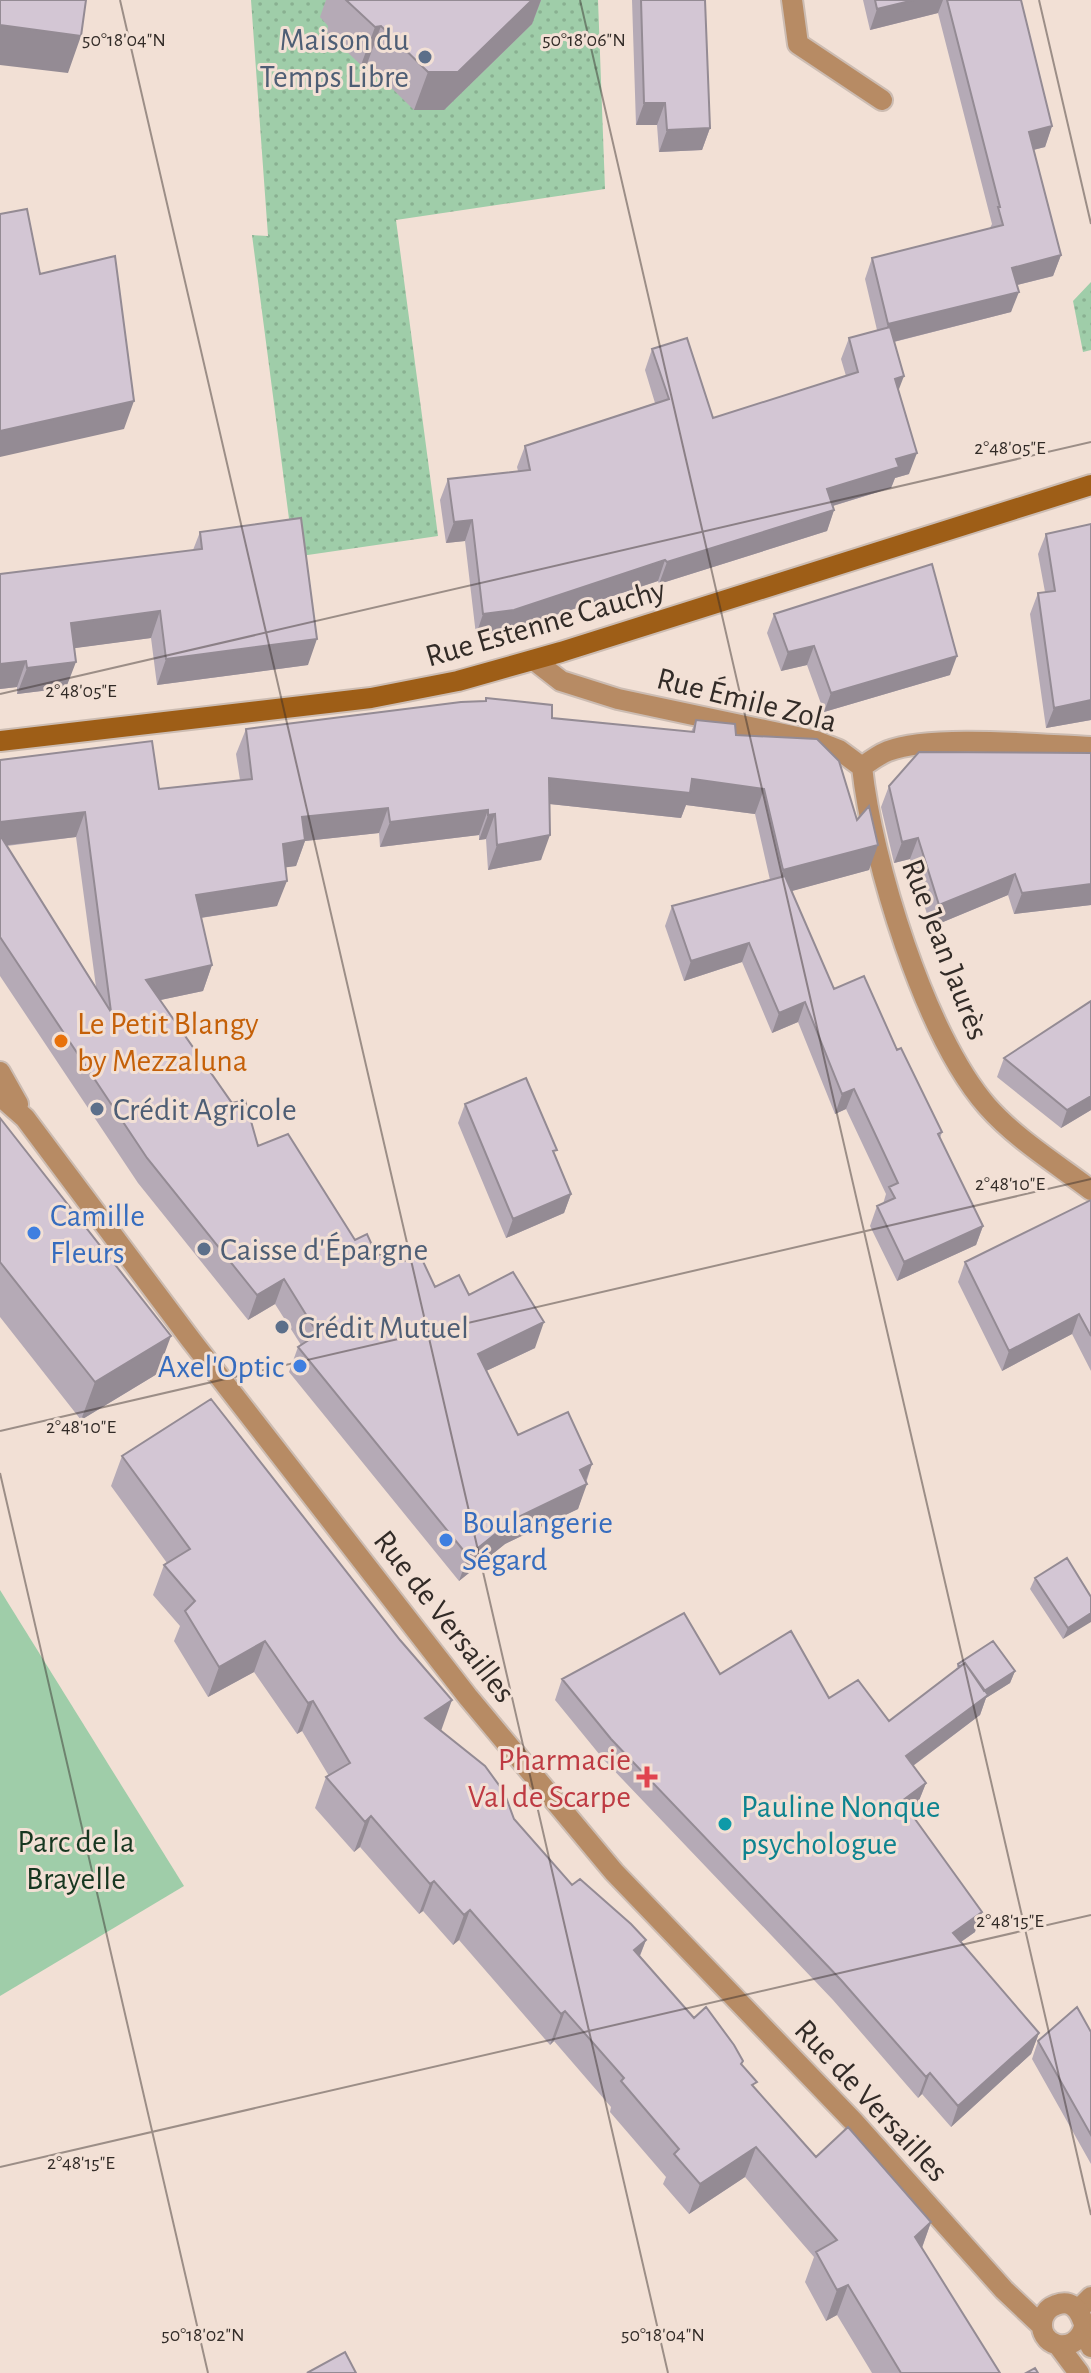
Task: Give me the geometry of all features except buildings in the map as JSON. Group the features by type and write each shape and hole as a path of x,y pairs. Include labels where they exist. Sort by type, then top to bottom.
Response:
{"main road":[{"name":"Rue Estenne Cauchy","path":"0,741 371,698 458,681 534,660 1091,485"}],"street":[{"path":"792,0 798,44 882,100"},
{"name":"Rue Émile Zola","path":"534,660 561,681 618,699 816,741 839,750 862,767 889,750 917,745 957,743 1091,747"},
{"name":"Rue Jean Jaurès","path":"862,767 871,829 895,911 929,1004 961,1068 990,1109 1091,1190"},
{"path":"0,1072 25,1118"},
{"name":"Rue de Versailles","path":"0,1096 25,1118 191,1340 468,1697 597,1851 853,2121 1004,2290 1047,2316"},
{"path":"1079,2373 1058,2345 1050,2341 1047,2316 1065,2303 1084,2311"},
{"path":"1058,2345 1075,2342 1082,2335 1084,2311"},
{"path":"1084,2311 1091,2347"}],"green space":[{"path":"251,0 598,0 605,189 396,220 438,536 294,557 252,235 268,236"},
{"path":"1091,282 1091,350 1083,352 1073,301"},
{"name":"Parc de la Brayelle","path":"0,1590 184,1886 0,1996"}],"place":[{"name":"Maison du Temps Libre","path":"425,57"},
{"name":"Le Petit Blangy by Mezzaluna","path":"61,1041"},
{"name":"Crédit Agricole","path":"97,1109"},
{"name":"Camille Fleurs","path":"34,1233"},
{"name":"Caisse d'Épargne","path":"204,1249"},
{"name":"Crédit Mutuel","path":"282,1327"},
{"name":"Axel'Optic","path":"300,1366"},
{"name":"Boulangerie Ségard","path":"446,1540"},
{"name":"Pharmacie Val de Scarpe","path":"647,1777"},
{"name":"Pauline Nonque psychologue","path":"725,1824"}]}
